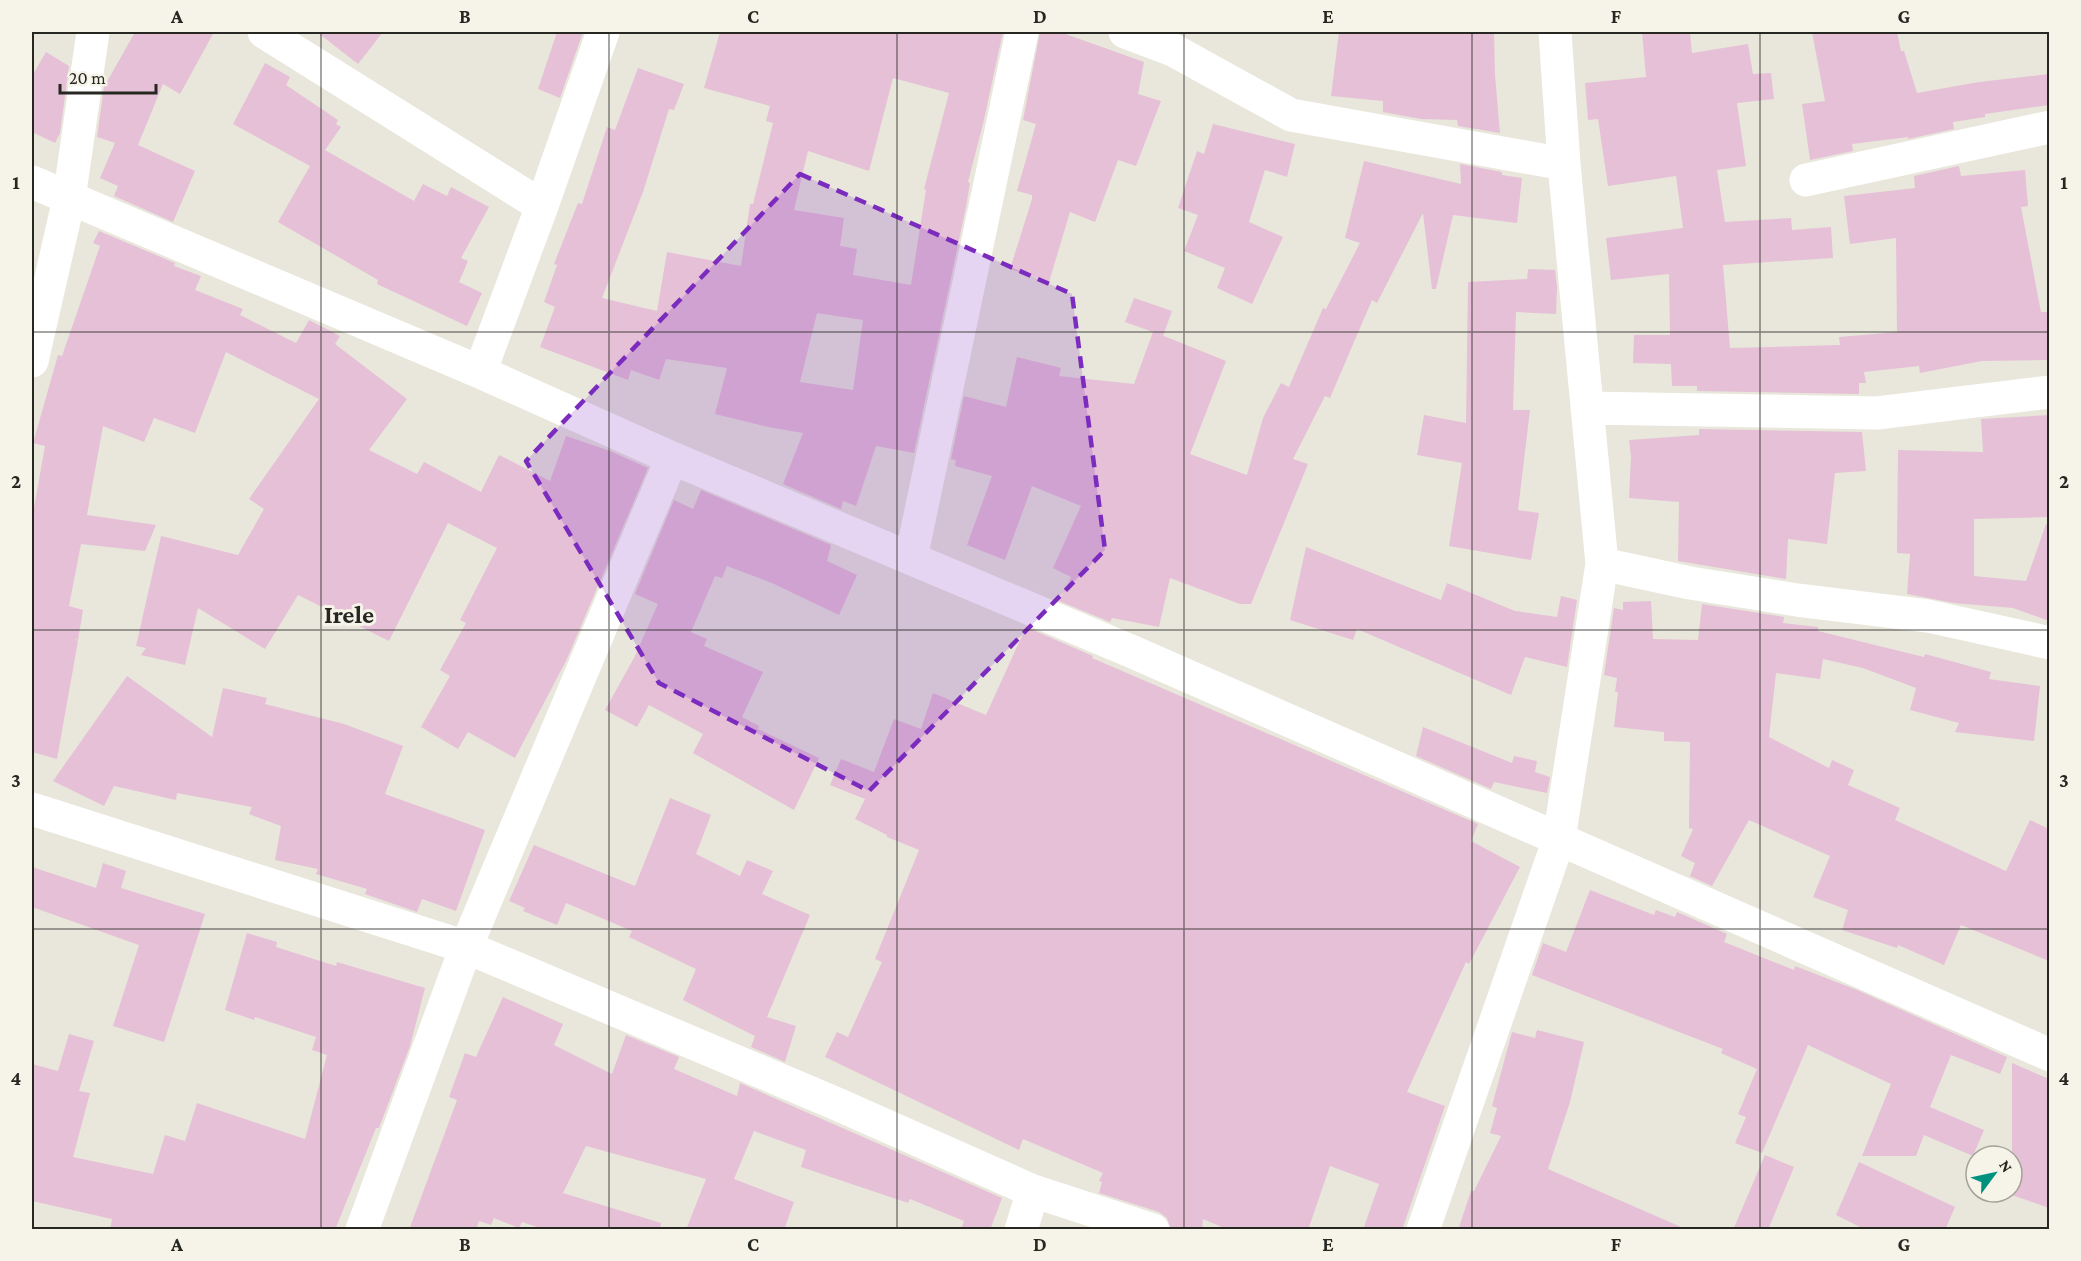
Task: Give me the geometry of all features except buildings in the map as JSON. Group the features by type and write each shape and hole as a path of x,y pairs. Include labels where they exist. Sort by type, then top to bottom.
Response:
{"street":[{"path":"32,361 69,199 93,32"},
{"path":"264,32 542,206"},
{"path":"480,372 542,206 603,32"},
{"path":"911,558 1022,32"},
{"path":"1125,32 1173,50 1291,115 1564,164"},
{"path":"1423,1230 1559,839 1602,564 1564,164 1555,32"},
{"path":"1806,180 2049,127"},
{"path":"32,182 480,372 672,458 1133,652 2049,1055"},
{"path":"1588,408 1877,413 2049,392"},
{"path":"362,1230 466,947 672,458"},
{"path":"1602,564 1690,583 1765,595 1928,616 2049,643"},
{"path":"32,809 466,947 826,1099 1033,1191 1154,1230"},
{"path":"1021,1230 1033,1191"}],"highlighted area":[{"path":"800,174 1072,294 1105,550 869,791 659,683 526,461"}],"district":[{"name":"Irele","path":"349,614"}]}
